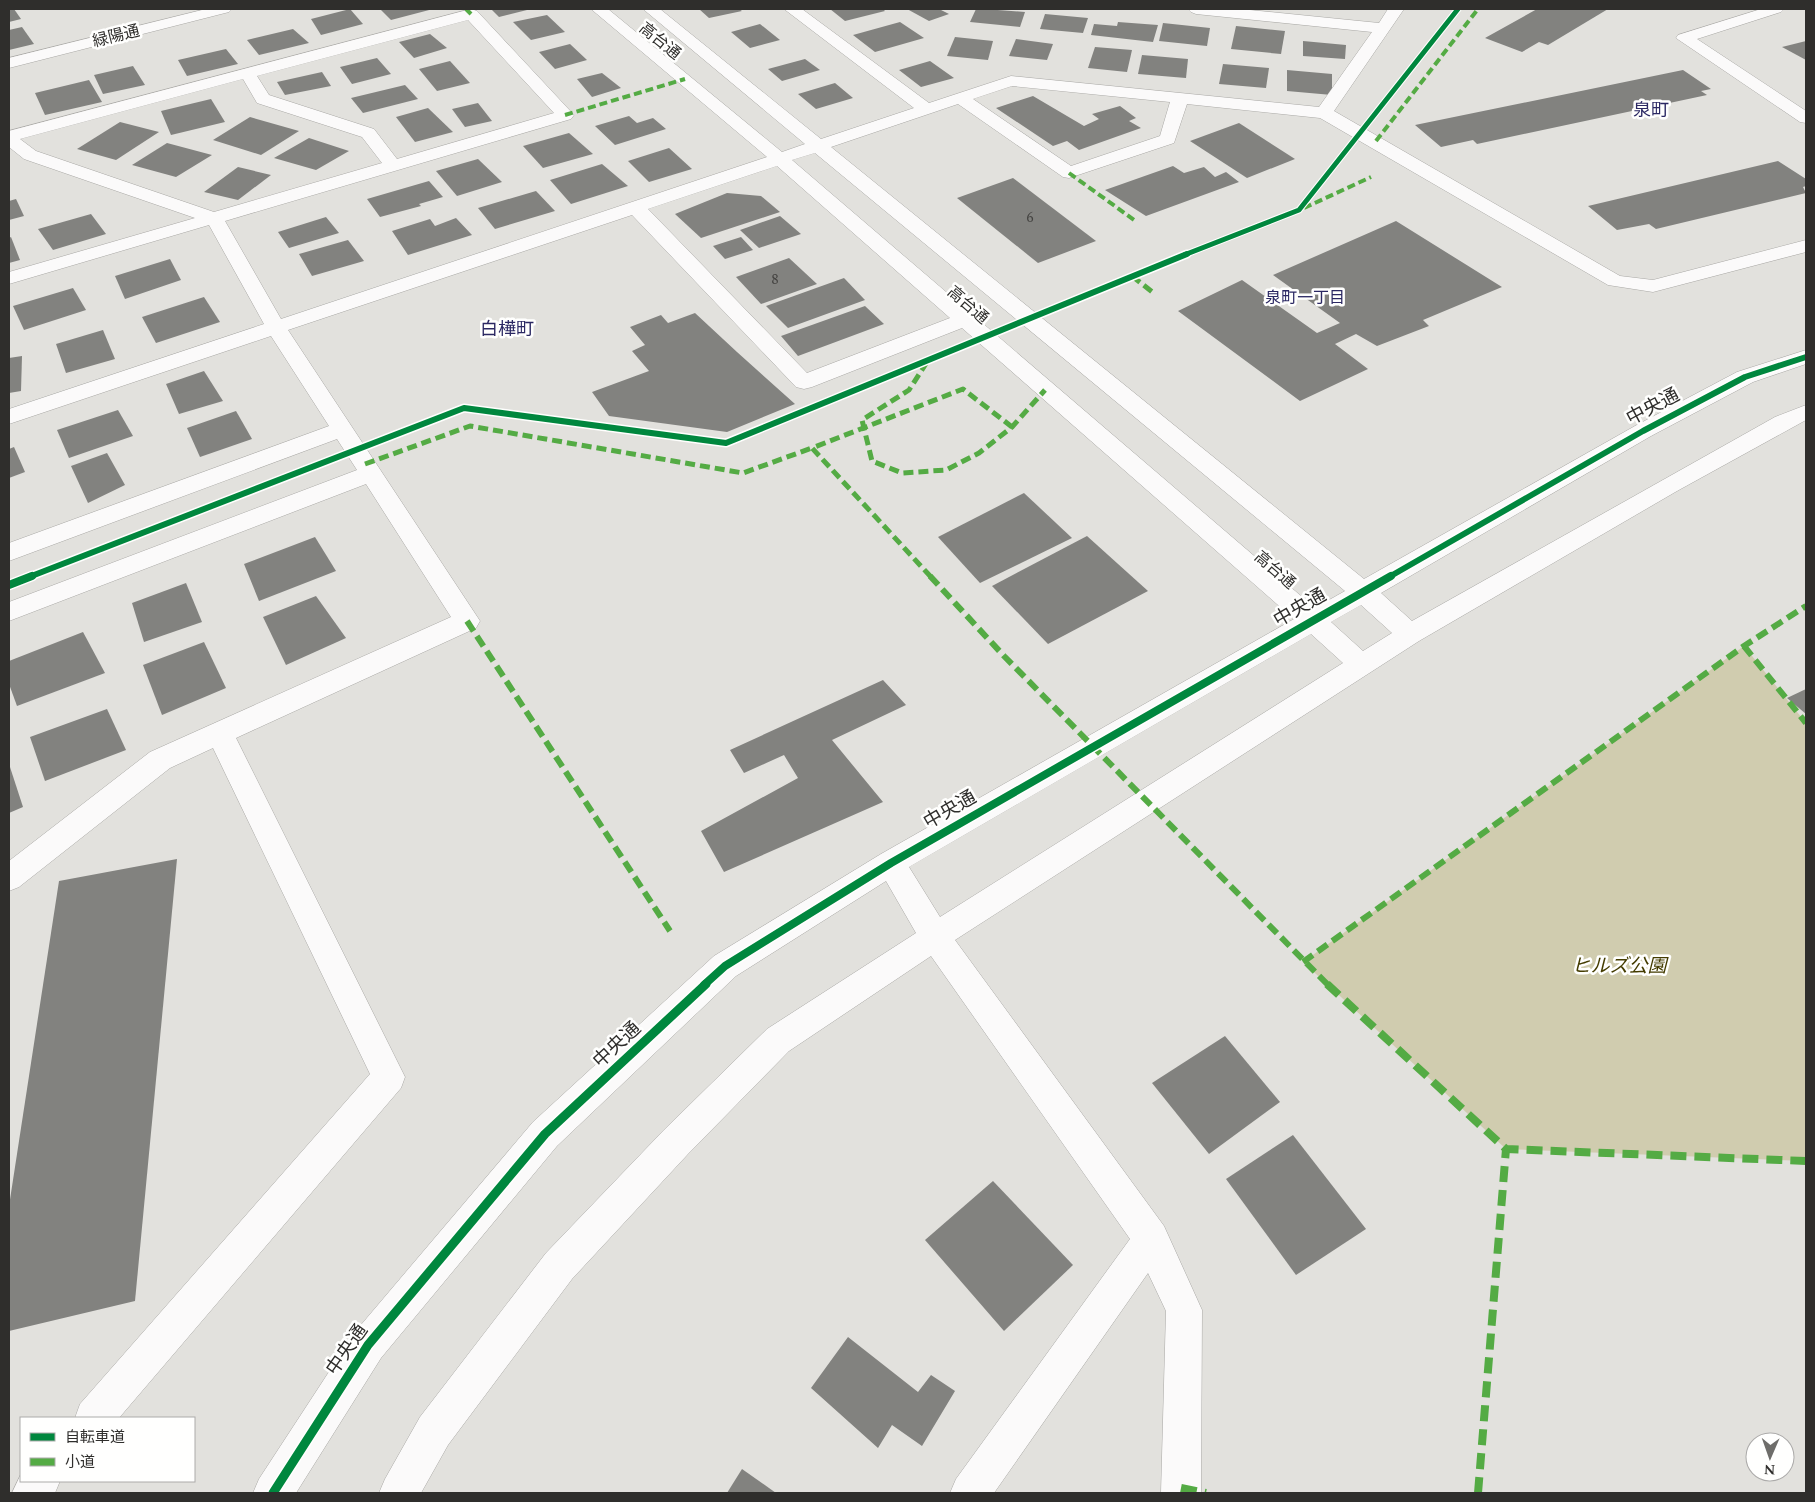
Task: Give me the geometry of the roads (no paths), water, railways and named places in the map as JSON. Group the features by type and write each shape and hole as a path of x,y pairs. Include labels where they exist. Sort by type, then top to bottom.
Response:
{"street":[{"name":"緑陽通","path":"9,63 224,9"},
{"name":"高台通","path":"599,9 779,158 1362,665"},
{"name":"高台通","path":"651,9 1362,591 1410,634"},
{"path":"792,9 926,109"},
{"path":"1196,9 1247,11 1383,28"},
{"path":"1324,113 1396,9"},
{"path":"1776,9 1684,38 1806,118"},
{"path":"9,138 471,14 565,115 9,278"},
{"path":"247,73 263,99 368,133 393,166"},
{"path":"9,417 275,326 1011,81 1324,113 1615,281 1653,286 1806,246"},
{"path":"960,98 1069,172 1168,139 1180,99"},
{"path":"9,138 30,155 214,218 275,326 467,621 160,760 9,878"},
{"path":"635,207 804,382 964,320"},
{"name":"中央通","path":"273,1493 368,1346 544,1134 725,966 891,863 1651,426 1745,377 1806,357"},
{"path":"399,1493 434,1431 559,1266 676,1142 778,1040 935,937 1410,634 1669,485 1783,422 1806,412"},
{"path":"9,552 343,429"},
{"path":"9,612 371,473"},
{"path":"95,1417 389,1077 220,734"},
{"path":"891,863 935,937 1151,1239 1184,1310 1180,1493"},
{"path":"970,1493 1151,1239"},
{"path":"32,1493 39,1482"}],"district":[{"name":"泉町","path":"1651,110"},
{"name":"泉町一丁目","path":"1305,298"},
{"name":"白樺町","path":"507,329"}],"park label":[{"name":"ヒルズ公園","path":"1619,966"}]}
